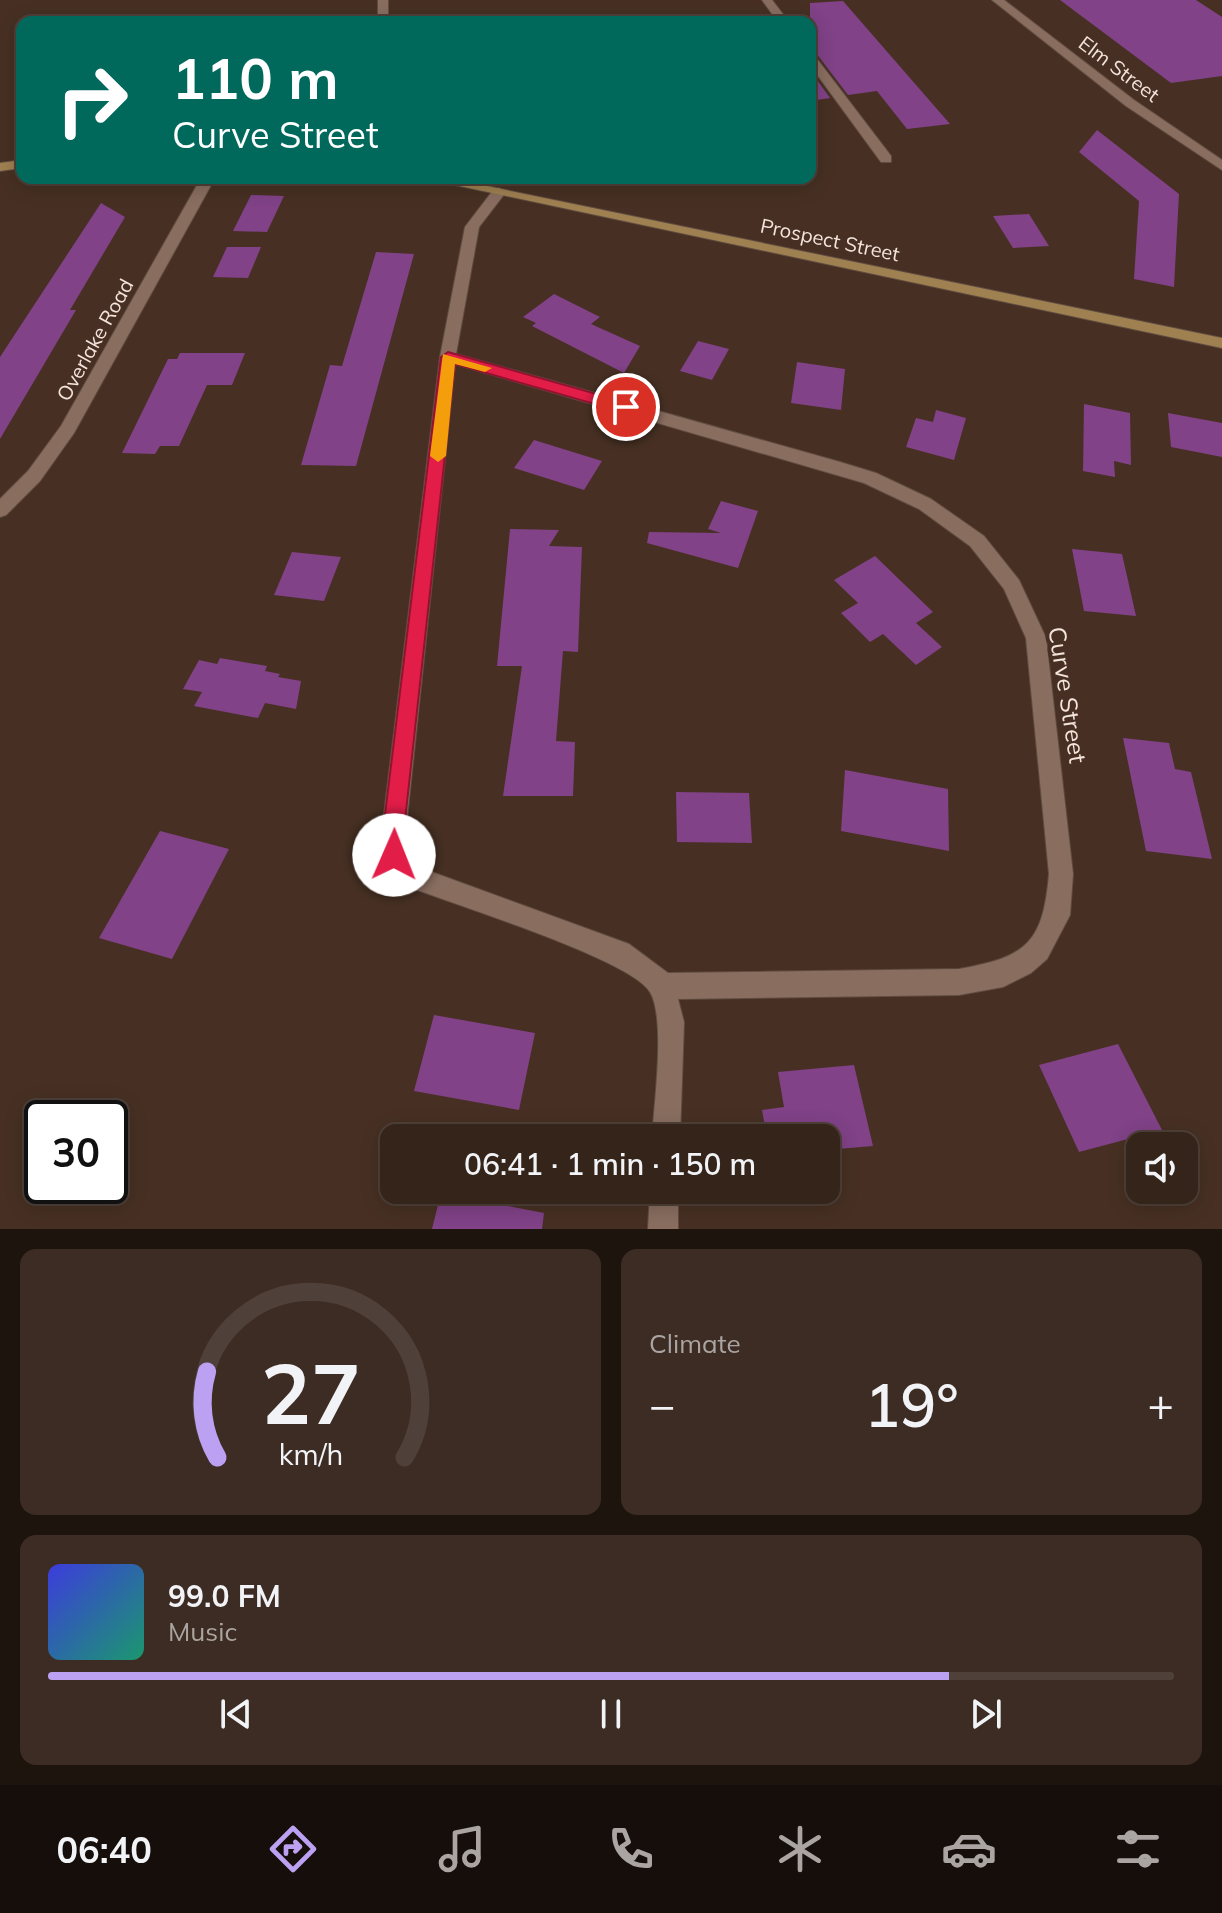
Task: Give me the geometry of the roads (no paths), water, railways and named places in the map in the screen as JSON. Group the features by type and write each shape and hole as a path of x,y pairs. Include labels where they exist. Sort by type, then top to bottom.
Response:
{"main road":[{"name":"Prospect Street","path":"459,184 1222,343"}],"street":[{"path":"767,0 779,16"},
{"name":"Elm Street","path":"997,0 1130,103 1218,165"},
{"path":"816,65 886,159"},
{"name":"Overlake Road","path":"0,510 34,476 68,429 205,184"},
{"path":"499,192 472,227 448,357 392,839 394,855 406,872 420,881 620,953 641,965 662,986 671,1022 667,1124"},
{"name":"Curve Street","path":"448,357 834,466 894,488 952,521 977,541 1012,585 1036,638 1053,771 1062,895 1054,924 1038,950 1003,974 959,982 662,986"},
{"path":"663,1229 664,1204"}]}
